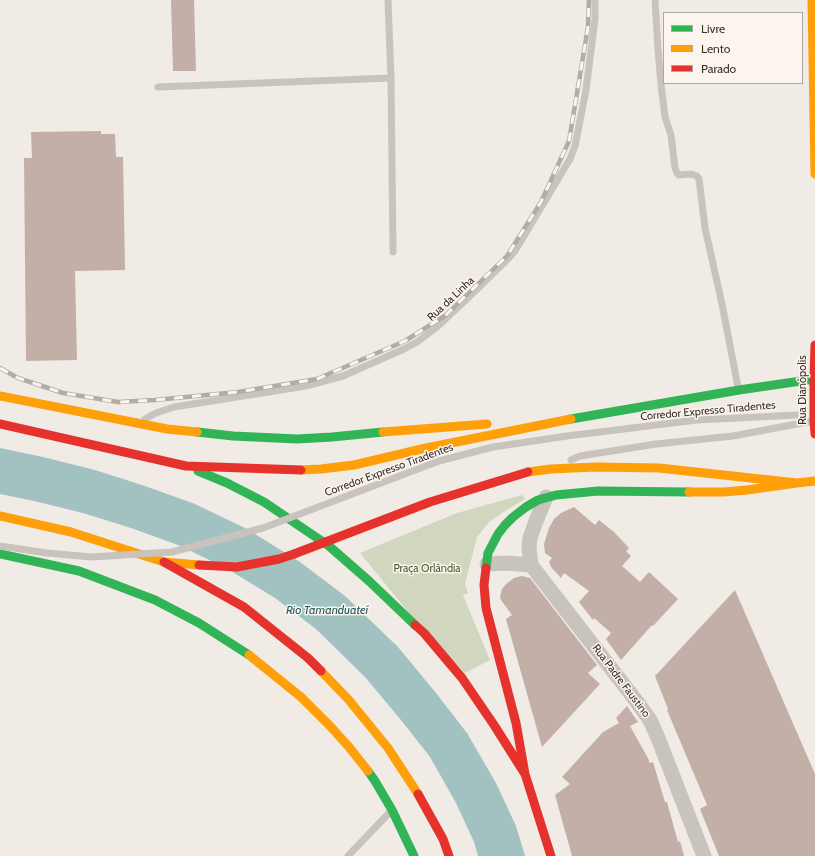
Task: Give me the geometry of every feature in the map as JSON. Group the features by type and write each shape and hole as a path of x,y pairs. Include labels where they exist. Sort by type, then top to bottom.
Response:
{"main road":[{"path":"812,0 815,174"},
{"name":"Rua Dianópolis","path":"815,345 814,380 810,416 815,434"},
{"path":"0,424 186,466 291,470 321,469 354,465 426,448 566,420 738,390 814,380"},
{"path":"0,396 167,429 234,436 297,439 416,429 566,420"},
{"path":"186,466 264,502 329,546 369,581 424,633 462,678 525,774"},
{"path":"164,562 237,567 279,559 430,502 497,480 528,472 551,469 596,467 659,468 797,483"},
{"path":"551,856 525,774 516,723 486,608 484,584 486,564 488,553 498,534 513,517 526,507 546,497 598,491 724,492 815,482"},
{"path":"0,516 71,532 164,562 244,607 308,658 348,699 388,748 419,796 443,839 450,856"},
{"path":"0,554 79,571 155,600 199,623 253,658 301,697 349,747 375,781 392,810 414,856"}],"street":[{"path":"486,564 507,563 531,565 529,549 530,538 546,497"},
{"name":"Rua Padre Faustino","path":"531,565 650,720 704,856"}],"lane":[{"path":"388,0 391,78 393,252"},
{"name":"Rua da Linha","path":"137,423 156,413 174,407 306,386 343,376 404,349 417,342 437,327 508,260 515,251 570,159 575,146 586,90 595,19 595,0"},
{"path":"655,0 661,84 665,117 671,135 675,168 679,175 692,174 697,176 699,181 705,228 722,304 738,390"},
{"path":"158,87 391,78"},
{"path":"551,469 580,456 656,444 733,436 810,416"},
{"name":"Corredor Expresso Tiradentes","path":"0,546 47,553 92,557 172,552 263,528 439,462 493,447 697,420 810,416"},
{"path":"348,856 392,810"}],"green space":[{"name":"Praça Orlândia","path":"522,495 525,499 489,522 477,537 465,584 468,593 463,595 490,660 465,673 409,613 360,553 457,513"}],"water":[{"name":"Rio Tamanduateí","path":"0,448 95,470 195,504 247,529 300,562 345,596 398,647 467,733 496,783 516,826 525,856 478,856 474,842 456,803 430,757 365,677 316,629 275,598 226,568 178,545 83,513 0,494"}],"building":[{"path":"171,0 194,0 196,71 173,71"},
{"path":"101,131 101,134 115,134 116,157 123,157 125,270 75,271 77,360 26,361 24,158 32,158 31,132"},
{"path":"574,507 595,525 599,520 614,532 629,548 626,551 631,556 622,566 640,582 649,572 678,599 653,626 652,625 621,660 606,639 611,633 594,618 593,620 579,602 589,591 564,573 561,578 551,567 549,562 552,558 545,553 544,544 549,528 554,519 561,513"},
{"path":"522,576 530,578 597,665 588,673 600,684 542,747 506,619 512,615 500,597 502,589 506,584 514,578"},
{"path":"735,590 815,774 815,856 719,856 700,809 707,805 667,710 668,709 655,676"},
{"path":"627,706 638,722 630,726 649,760 649,763 653,762 665,802 667,802 678,842 680,841 684,856 572,856 555,795 570,784 562,777 603,732 619,723 616,718"}],"railway":[{"path":"0,368 18,378 63,393 118,402 155,400 238,392 317,379 405,341 446,315 507,256 541,202 569,141 588,27 589,0"}],"traffic: fast":[{"path":"571,419 739,390 815,379"},
{"path":"197,432 233,436 297,439 383,432"},
{"path":"198,471 227,483 264,502 329,546 369,581 415,625"},
{"path":"486,568 488,553 498,534 513,517 538,500 556,495 598,491 689,492"},
{"path":"0,554 79,571 155,600 199,623 249,655"},
{"path":"368,771 392,810 414,856"}],"traffic: slow":[{"path":"812,0 815,174"},
{"path":"0,396 167,429 197,432"},
{"path":"301,470 354,465 426,448 571,419"},
{"path":"383,432 487,424"},
{"path":"528,472 551,469 596,467 659,468 797,483 815,481"},
{"path":"689,492 724,492 797,483"},
{"path":"0,516 71,532 164,562 199,565"},
{"path":"249,655 301,697 330,726 368,771"},
{"path":"321,671 348,699 388,748 418,794"}],"traffic: jam":[{"path":"815,345 815,434"},
{"path":"0,424 186,466 301,470"},
{"path":"294,554 430,502 528,472"},
{"path":"199,565 237,567 279,559 294,554"},
{"path":"164,562 244,607 308,658 321,671"},
{"path":"486,568 484,585 486,608 516,723 525,774"},
{"path":"415,625 424,633 462,678 525,774 551,856"},
{"path":"418,794 443,839 449,856"}]}
